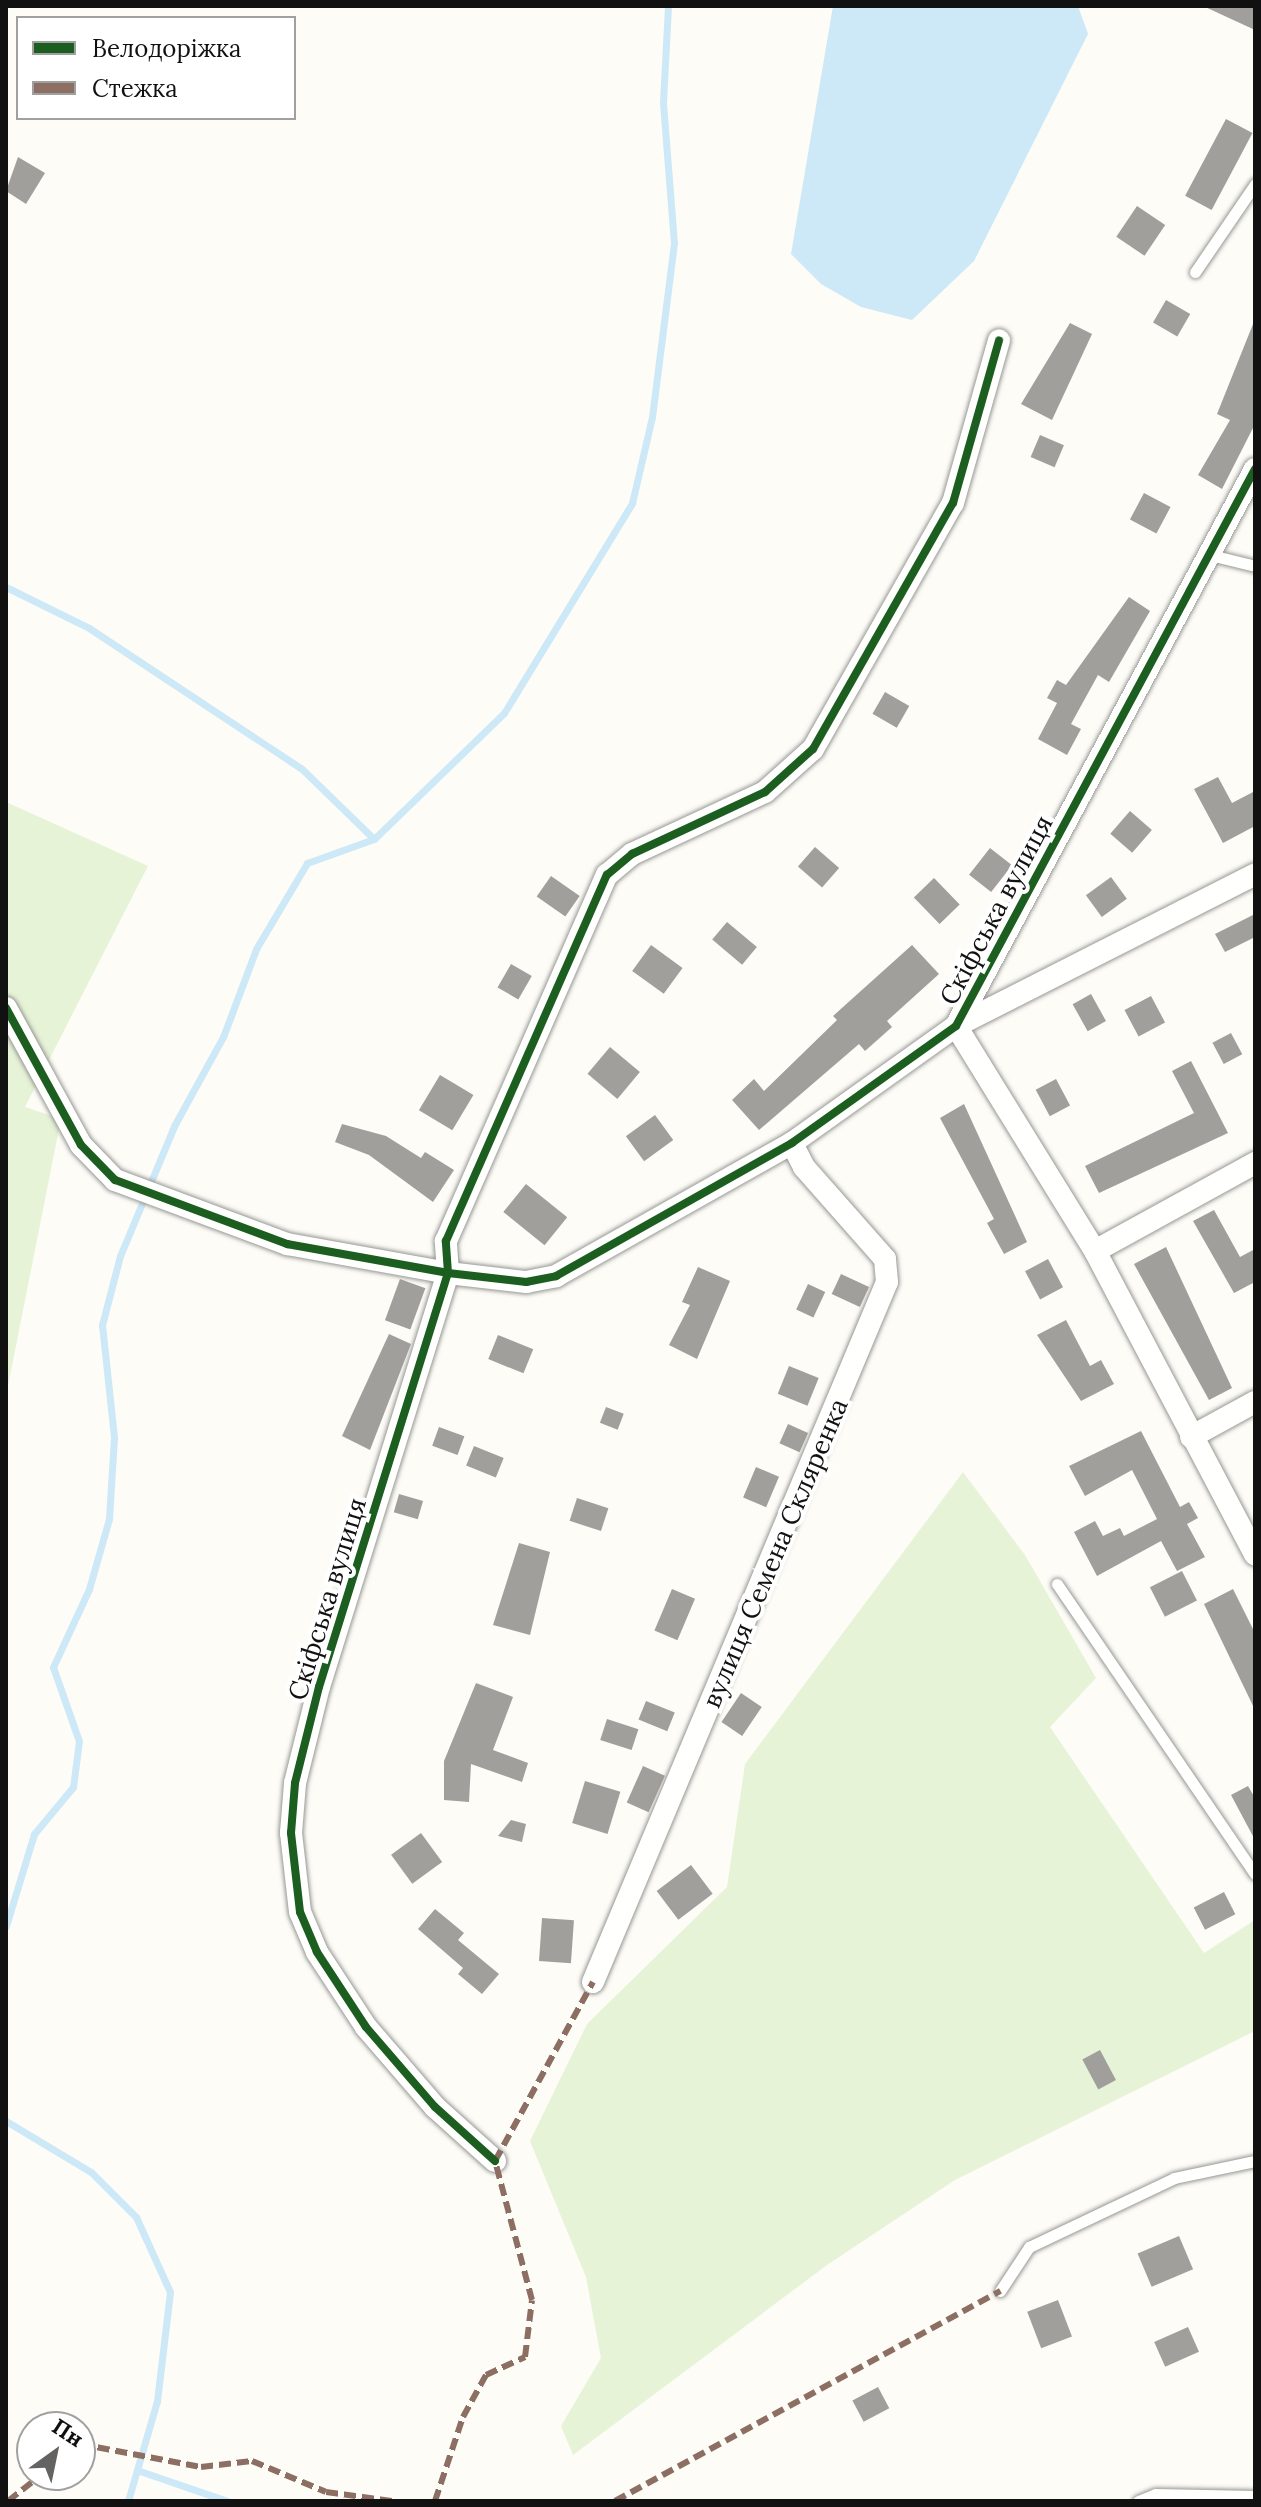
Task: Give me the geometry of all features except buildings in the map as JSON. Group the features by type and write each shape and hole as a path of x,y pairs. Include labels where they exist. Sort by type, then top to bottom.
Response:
{"street":[{"name":"Скіфська вулиця","path":"495,2161 435,2107 366,2027 317,1952 291,1865 295,1783 319,1687 448,1273 446,1241 607,875 632,854 765,792 813,749 953,503 999,340"},
{"name":"Скіфська вулиця","path":"6,1008 81,1145 115,1180 287,1244 448,1273 526,1282 556,1276 792,1143 956,1026 1255,469"},
{"path":"1255,874 956,1026 1095,1251 1255,1554"},
{"name":"вулиця Семена Скляренка","path":"593,1982 887,1282 885,1259 804,1167 792,1143"},
{"path":"1095,1251 1255,1163"},
{"path":"1191,1437 1255,1402"}],"lane":[{"path":"1195,272 1255,184"},
{"path":"1210,555 1255,566"},
{"path":"1057,1584 1255,1874"},
{"path":"1000,2291 1029,2247 1174,2178 1255,2161"},
{"path":"1138,2501 1155,2494 1255,2496"}],"green space":[{"path":"6,802 148,866 25,1107 61,1119 6,1396"},
{"path":"963,1472 1025,1555 1096,1678 1050,1727 1204,1953 1255,1920 1255,2031 955,2180 827,2265 573,2455 561,2426 601,2358 586,2277 530,2141 587,2024 727,1887 745,1764"}],"water":[{"path":"833,6 1078,6 1088,34 974,261 912,320 861,307 821,284 791,254"}],"waterway":[{"path":"6,1926 34,1834 73,1787 79,1741 53,1667 89,1589 109,1519 114,1437 102,1325 120,1256 174,1126 223,1037 256,949 307,863 374,839 504,713 632,503 652,417 674,243 663,102 668,6"},
{"path":"6,587 89,628 302,769 374,839"},
{"path":"6,2121 91,2172 136,2217 170,2292 157,2401 128,2501"},
{"path":"137,2470 227,2501"}],"marked path":[{"path":"435,2501 463,2417 486,2375 525,2357 532,2300 495,2161 593,1982"},
{"path":"615,2501 1000,2291"},
{"path":"96,2447 201,2467 252,2461 326,2492 393,2501"},
{"path":"8,2501 21,2491"}],"cycle path":[{"path":"495,2161 435,2107 366,2027 317,1952 300,1912 291,1833 295,1783 319,1687 448,1273 446,1241 607,875 632,854 765,792 813,749 953,503 999,340"},
{"path":"6,1008 81,1145 115,1180 287,1244 448,1273 526,1282 556,1276 792,1143 956,1026 1255,469"}]}
